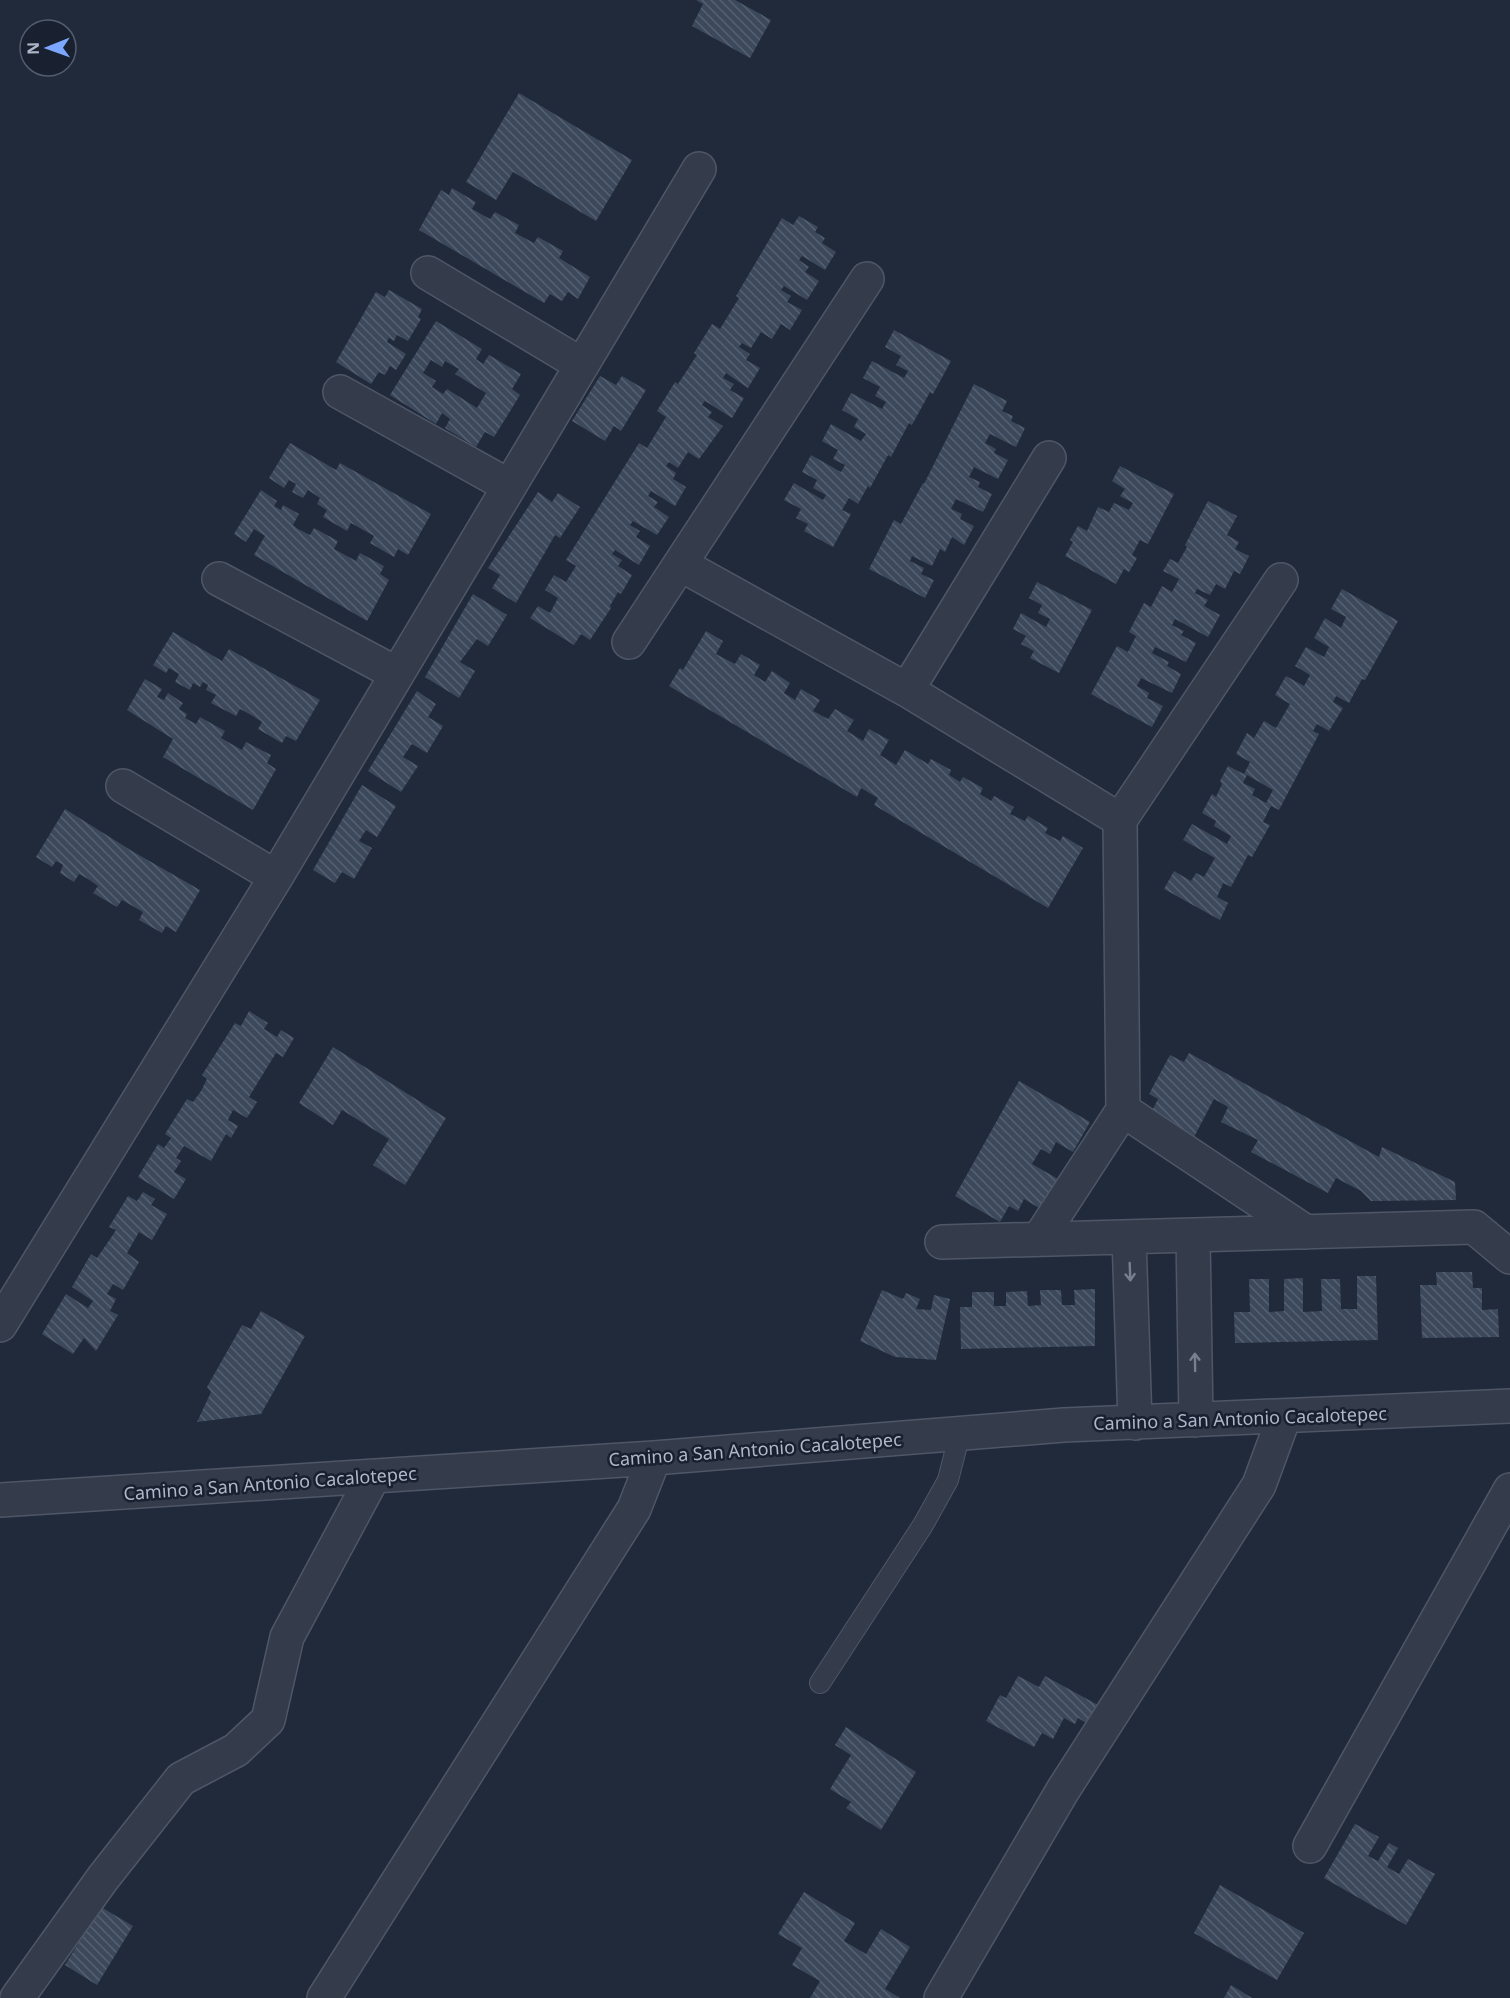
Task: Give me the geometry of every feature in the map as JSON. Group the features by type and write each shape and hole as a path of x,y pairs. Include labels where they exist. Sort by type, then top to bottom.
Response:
{"street":[{"path":"0,1325 276,878 699,169"},
{"path":"428,273 582,365"},
{"path":"629,642 867,279"},
{"path":"340,393 509,486"},
{"path":"907,690 1049,458"},
{"path":"680,564 907,690 1120,820"},
{"path":"219,579 397,674"},
{"path":"1039,1239 1123,1110 1120,820 1281,580"},
{"path":"123,786 276,878"},
{"path":"1123,1110 1306,1232"},
{"path":"942,1242 1474,1227 1510,1257"},
{"path":"1193,1235 1196,1420"},
{"path":"1129,1237 1135,1423"},
{"name":"Camino a San Antonio Cacalotepec","path":"0,1500 654,1458 1064,1425 1510,1406"},
{"path":"941,1998 1063,1790 1259,1485 1284,1417"},
{"path":"324,1998 634,1509 654,1458"},
{"path":"18,1998 103,1878 181,1779 236,1750 268,1720 287,1637 373,1477"},
{"path":"1310,1846 1510,1490"}],"lane":[{"path":"820,1683 923,1525 948,1480 960,1433"}],"building":[{"path":"696,0 735,0 771,20 750,58 692,26 703,4"},
{"path":"519,93 632,160 596,221 513,172 496,200 466,182"},
{"path":"452,188 476,202 472,209 490,219 495,212 519,225 515,233 534,243 538,237 563,251 559,258 590,277 578,299 568,292 562,301 550,294 544,303 419,230 441,190 449,195"},
{"path":"799,216 818,227 815,232 825,238 822,243 836,252 825,270 802,256 799,260 809,267 805,272 819,281 807,300 784,286 781,290 791,296 787,302 802,310 790,330 781,324 772,339 761,332 751,348 742,343 739,347 750,354 746,360 760,368 748,388 726,373 723,378 734,384 730,390 744,398 732,418 705,401 702,405 712,412 708,417 723,426 699,459 688,452 678,468 669,462 666,466 676,473 673,479 686,487 675,506 651,491 648,496 658,502 654,507 669,517 657,535 633,521 630,525 640,531 636,537 650,546 639,565 615,550 612,554 622,560 618,566 632,575 621,594 618,592 611,608 590,640 581,634 574,645 530,618 538,606 550,613 558,598 545,590 554,575 566,582 576,566 566,560 639,443 647,448 666,417 657,411 675,382 678,384 697,355 694,353 712,324 720,329 739,298 736,296 782,218 793,225"},
{"path":"389,290 422,309 418,317 421,319 408,341 397,335 394,341 389,338 387,342 406,354 396,370 390,366 385,375 379,372 371,384 336,362 376,292 385,297"},
{"path":"436,321 482,349 476,359 483,364 489,355 521,374 512,389 520,395 494,437 485,432 476,447 445,428 450,419 442,413 436,424 390,395","holes":["431,360 442,367 445,361 459,369 455,374 486,393 477,408 447,389 443,394 432,387 436,381 423,373"]},
{"path":"894,330 951,361 933,394 930,392 912,425 909,423 891,457 888,455 870,488 868,486 858,504 849,498 842,510 851,514 833,547 804,531 808,524 796,518 801,509 784,500 794,483 823,500 826,495 813,488 817,480 802,472 811,455 841,472 845,465 833,459 838,450 822,441 831,424 861,441 866,434 854,427 858,419 842,410 851,393 882,409 886,402 875,396 880,387 863,378 872,361 904,378 908,371 896,365 901,356 885,347"},
{"path":"600,376 616,385 622,376 646,390 621,431 614,426 605,441 572,421"},
{"path":"974,384 1007,401 1002,411 1013,416 1011,421 1025,428 1016,447 990,434 985,443 996,449 994,453 1008,460 998,479 974,467 969,477 980,482 978,487 992,494 983,512 956,499 951,509 962,514 960,519 974,526 964,545 952,537 945,552 940,549 932,566 912,556 910,561 924,568 921,574 934,580 925,598 869,569 894,520 901,524 924,484"},
{"path":"290,443 336,470 340,463 431,514 408,555 398,549 394,557 370,543 374,536 351,523 347,531 323,517 327,510 317,504 320,498 308,490 303,498 292,492 296,484 289,480 284,488 269,478"},
{"path":"1120,466 1174,494 1148,544 1140,540 1132,555 1137,558 1129,572 1124,569 1116,584 1065,556 1078,526 1087,531 1098,507 1109,512 1114,503 1129,510 1133,503 1120,496 1125,489 1112,481"},
{"path":"261,490 277,501 274,506 281,510 283,505 299,514 293,525 298,529 310,535 314,528 338,541 334,549 356,561 360,553 384,566 380,574 389,580 367,621 254,555 265,536 254,529 246,542 234,534"},
{"path":"538,492 552,502 558,493 580,507 560,538 555,535 516,603 492,588 500,575 488,568"},
{"path":"1208,501 1237,516 1227,535 1239,542 1235,549 1249,556 1240,574 1234,571 1225,589 1216,584 1210,595 1197,589 1195,593 1208,600 1204,606 1220,615 1208,637 1175,619 1172,625 1184,631 1181,635 1196,643 1186,662 1155,647 1152,653 1169,662 1167,666 1181,674 1172,693 1141,678 1137,686 1149,693 1147,698 1163,706 1152,727 1091,694 1117,646 1128,652 1136,636 1129,632 1144,603 1151,607 1162,586 1172,592 1179,579 1163,571 1170,559 1178,563"},
{"path":"1037,582 1092,610 1059,673 1030,658 1034,651 1021,644 1026,636 1013,629 1021,613 1046,627 1050,619 1038,613 1042,605 1029,598"},
{"path":"1342,589 1398,621 1365,680 1362,679 1349,703 1336,696 1333,702 1343,708 1329,731 1317,724 1313,731 1319,734 1279,810 1271,806 1263,822 1270,825 1252,857 1248,855 1231,887 1223,883 1217,897 1228,903 1220,920 1164,889 1174,871 1191,881 1196,873 1204,877 1215,858 1183,840 1192,824 1227,844 1231,836 1214,826 1216,821 1202,813 1212,794 1216,797 1222,784 1220,781 1228,766 1244,774 1250,762 1236,754 1247,733 1254,738 1264,721 1276,728 1290,704 1275,695 1286,676 1304,686 1310,675 1295,666 1306,647 1324,657 1329,647 1314,638 1325,618 1341,628 1346,617 1331,609","holes":["1247,775 1273,790 1266,803 1252,795 1255,789 1243,783"]},
{"path":"473,594 507,615 488,646 477,639 460,662 475,671 459,698 425,677"},
{"path":"706,631 723,641 716,654 735,664 741,654 760,665 754,675 765,682 772,671 790,683 784,693 795,700 801,689 820,700 813,711 828,719 835,709 854,720 847,731 863,741 869,729 889,740 880,755 896,765 905,750 928,764 931,759 951,770 949,775 960,782 963,777 983,788 980,794 991,801 994,796 1014,807 1010,814 1025,821 1028,816 1048,828 1045,833 1060,841 1063,836 1083,848 1048,908 874,805 878,798 861,788 857,797 669,686 680,668 683,670"},
{"path":"173,632 222,661 229,649 320,700 296,741 286,736 282,743 258,729 262,722 253,716 240,709 236,716 211,703 216,695 206,690 208,685 203,682 200,687 193,683 190,690 175,682 179,674 169,668 166,673 153,665"},
{"path":"145,679 162,689 157,697 164,700 168,693 183,703 179,709 187,714 185,718 196,724 200,717 225,731 221,738 242,750 246,742 271,755 267,763 276,769 253,810 163,757 173,739 127,710"},
{"path":"417,691 436,704 428,717 443,726 427,753 412,744 403,757 418,766 401,792 368,771"},
{"path":"362,785 396,806 377,837 366,830 359,841 372,848 354,879 342,872 335,883 313,870"},
{"path":"65,809 200,890 176,932 166,926 162,933 139,920 143,912 122,900 117,907 93,893 98,886 88,879 79,874 74,882 60,873 63,865 56,861 52,867 36,857"},
{"path":"249,1011 268,1023 264,1029 277,1037 281,1030 294,1038 283,1057 276,1053 249,1097 257,1102 247,1118 233,1110 228,1120 238,1126 231,1138 226,1134 211,1161 184,1146 176,1158 181,1161 174,1172 186,1179 174,1199 138,1177 158,1144 164,1148 171,1138 165,1134 187,1099 193,1102 201,1091 207,1079 202,1075 235,1023 241,1026"},
{"path":"333,1047 446,1118 405,1185 373,1165 389,1139 342,1110 333,1125 299,1103"},
{"path":"1189,1053 1379,1157 1382,1147 1455,1182 1456,1200 1371,1201 1361,1191 1336,1178 1328,1193 1251,1152 1258,1140 1221,1122 1228,1107 1214,1099 1193,1139 1150,1115 1158,1099 1149,1094 1170,1055 1184,1062"},
{"path":"1019,1081 1090,1122 1073,1152 1056,1142 1050,1154 1041,1149 1032,1164 1058,1179 1041,1209 1024,1199 1018,1211 1009,1206 1000,1222 955,1196"},
{"path":"143,1192 155,1199 151,1205 167,1214 152,1240 139,1232 127,1253 139,1262 123,1290 113,1284 107,1294 116,1299 110,1311 118,1315 96,1351 84,1338 73,1354 42,1334 66,1294 88,1308 93,1301 72,1287 91,1254 97,1258 116,1230 109,1227 128,1196 137,1201"},
{"path":"1436,1272 1472,1272 1473,1288 1482,1288 1482,1310 1498,1309 1499,1337 1422,1338 1420,1285 1437,1285"},
{"path":"1357,1276 1376,1276 1378,1340 1235,1343 1234,1312 1250,1312 1249,1279 1269,1279 1269,1312 1284,1311 1284,1279 1303,1278 1303,1312 1322,1311 1321,1279 1340,1279 1341,1309 1357,1309"},
{"path":"1095,1289 1095,1346 961,1349 960,1307 972,1307 972,1292 994,1292 994,1306 1006,1306 1006,1292 1027,1291 1028,1306 1041,1305 1040,1290 1061,1290 1062,1305 1075,1305 1074,1290"},
{"path":"882,1290 903,1299 906,1293 920,1299 916,1309 931,1310 934,1295 950,1299 936,1360 895,1357 860,1341"},
{"path":"261,1311 305,1336 261,1414 197,1422 211,1392 207,1387 242,1325 251,1329"},
{"path":"1018,1676 1039,1687 1045,1676 1098,1705 1088,1724 1078,1718 1075,1724 1064,1718 1053,1739 1042,1733 1034,1747 986,1721 1000,1695 1006,1698"},
{"path":"846,1727 916,1772 881,1830 846,1808 851,1802 830,1789 851,1755 835,1745"},
{"path":"1355,1824 1379,1837 1368,1856 1378,1861 1389,1843 1398,1848 1387,1867 1399,1874 1408,1859 1435,1874 1406,1925 1324,1878"},
{"path":"1220,1885 1304,1933 1277,1980 1194,1933"},
{"path":"804,1892 855,1923 844,1941 866,1954 881,1929 910,1947 885,1989 900,1998 810,1998 820,1981 792,1965 802,1948 778,1934"},
{"path":"101,1907 133,1926 97,1985 65,1965"},
{"path":"1231,1985 1252,1998 1224,1998"}]}
